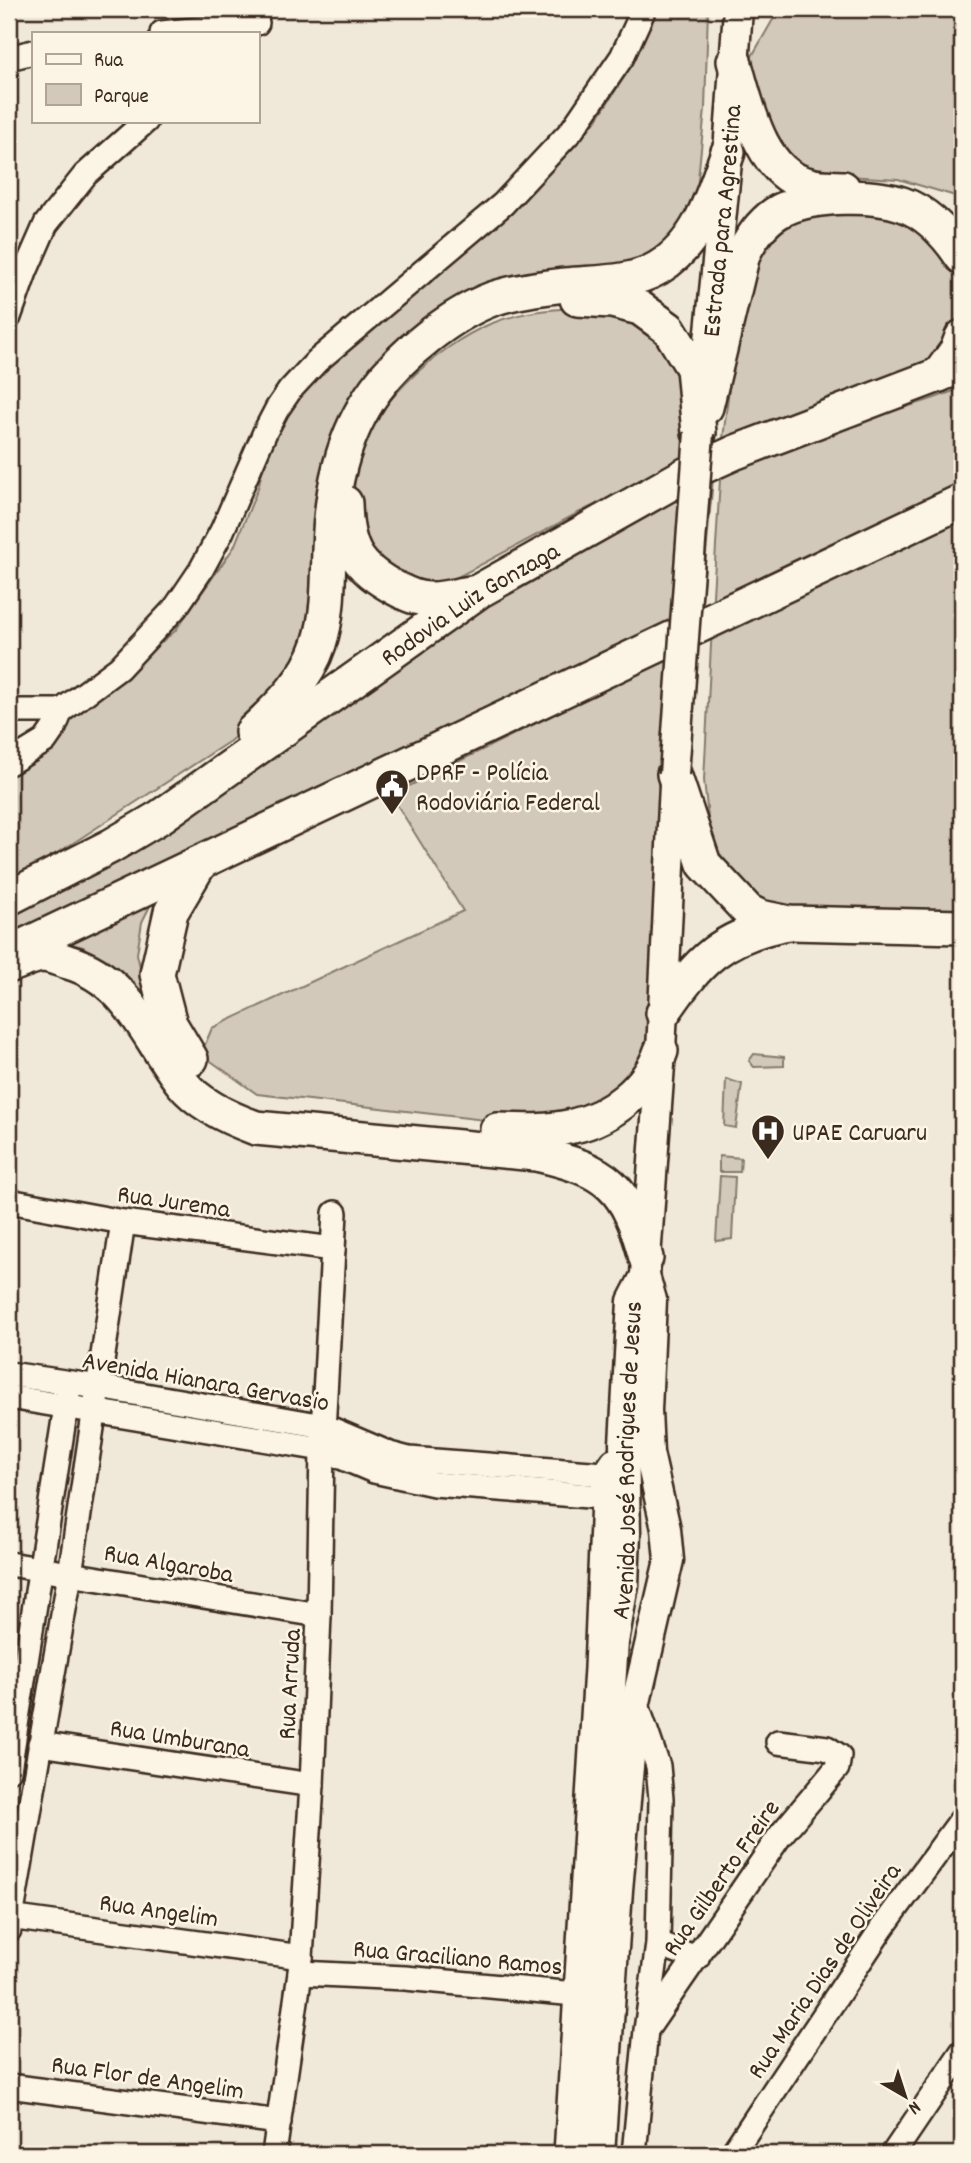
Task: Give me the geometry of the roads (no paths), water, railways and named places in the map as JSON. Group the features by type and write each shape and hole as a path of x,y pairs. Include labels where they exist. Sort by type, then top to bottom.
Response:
{"highway":[{"path":"734,61 753,125 779,168 790,176 809,186 899,191 932,200 962,216"},
{"path":"160,817 285,699 301,679 319,645 326,612 330,520 337,471 357,418 377,387 423,342 449,322 493,299 530,289 624,280 657,268 680,249 700,225 728,152"},
{"path":"699,433 743,254 750,240 773,215 786,207 832,197 886,200 904,205 921,215 947,235 962,257"},
{"path":"479,591 431,600 412,597 375,578 360,562 346,530 344,488 351,457 364,426 395,384 448,338 467,326 520,304 547,299 584,298 640,308 669,329 693,368 699,433"},
{"path":"951,371 962,337"},
{"name":"Rodovia Luiz Gonzaga","path":"9,898 111,846 160,817 479,591 687,474 736,452 951,371"},
{"path":"9,953 962,501"},
{"path":"674,775 704,864 748,911 760,917 789,923 962,927"},
{"path":"200,863 171,912 157,974 170,1024 204,1082 239,1102 312,1116 532,1132 575,1126 610,1111 634,1093 655,1069 661,1051"},
{"path":"663,1013 688,976 725,944 757,929 789,923"},
{"path":"9,965 43,955 86,967 119,993 145,1024 184,1085 233,1120 256,1128 536,1154 572,1162 591,1171 608,1182 625,1202 637,1224 645,1267"}],"main road":[{"name":"Estrada para Agrestina","path":"645,1267 661,1051 674,775 699,433 728,152 738,9"},
{"name":"Avenida José Rodrigues de Jesus","path":"580,2154 614,1642 624,1585 626,1533 611,1483 624,1444 632,1301 645,1267"},
{"name":"Avenida José Rodrigues de Jesus","path":"600,2154 618,1890 636,1702 668,1560 666,1529 649,1453 647,1410 652,1300 645,1267"},
{"path":"626,1533 635,1524 645,1520 655,1521 666,1529"},
{"path":"624,1585 632,1599 640,1604 650,1603 660,1597"}],"street":[{"path":"9,764 45,741 61,711 119,668 176,607 201,570 222,531 265,432 290,390 317,361 503,204 564,140 622,57 644,9"},
{"path":"171,32 256,22"},
{"path":"9,58 32,51"},
{"path":"9,317 46,224 85,175 145,122"},
{"path":"9,711 61,711"},
{"name":"Rua Jurema","path":"9,1201 123,1222 333,1249"},
{"name":"Rua Arruda","path":"274,2154 301,1965 312,1785 323,1450 335,1213"},
{"path":"9,1921 71,1574 123,1222"},
{"name":"Avenida Hianara Gervasio","path":"9,1374 68,1395 94,1412 323,1450 374,1471 434,1484 611,1483"},
{"name":"Avenida Hianara Gervasio","path":"9,1396 68,1395 99,1387 324,1426 390,1454 409,1459 611,1483"},
{"path":"9,1770 11,1740 68,1395"},
{"path":"566,2154 596,1668 611,1483"},
{"name":"Rua Algaroba","path":"9,1564 319,1615"},
{"path":"634,2154 646,2030 658,1944 661,1799 659,1766 636,1702"},
{"name":"Rua Gilberto Freire","path":"646,2030 779,1837 837,1768 839,1756 827,1748 778,1742"},
{"name":"Rua Umburana","path":"40,1744 312,1785"},
{"name":"Rua Maria Dias de Oliveira","path":"732,2154 882,1928 960,1828"},
{"name":"Rua Angelim","path":"9,1921 301,1965"},
{"path":"658,1944 697,1958"},
{"name":"Rua Graciliano Ramos","path":"301,1965 575,1994 588,2027"},
{"path":"893,2154 962,2052"},
{"name":"Rua Flor de Angelim","path":"9,2086 279,2122"}],"place":[{"name":"DPRF - Polícia Rodoviária Federal","path":"392,816"},
{"name":"UPAE Caruaru","path":"768,1161"}]}
